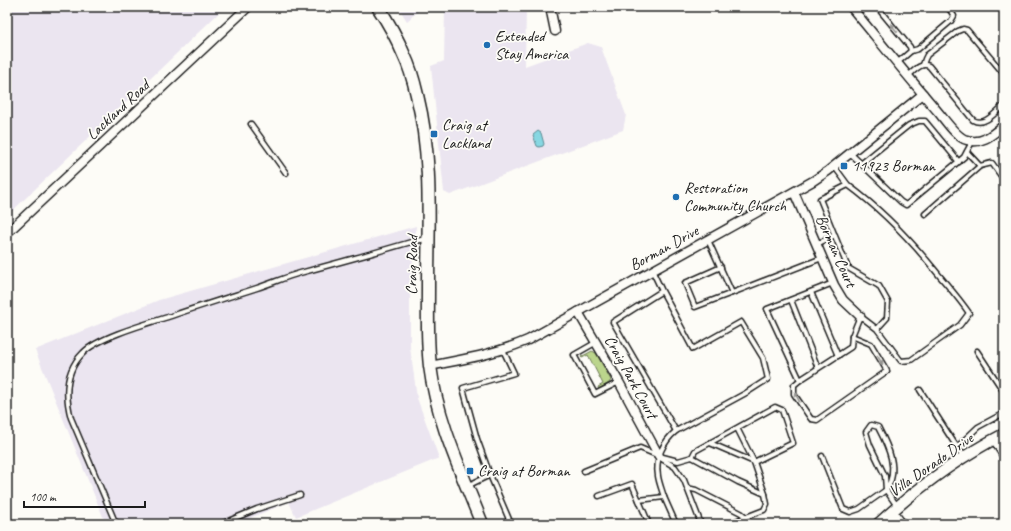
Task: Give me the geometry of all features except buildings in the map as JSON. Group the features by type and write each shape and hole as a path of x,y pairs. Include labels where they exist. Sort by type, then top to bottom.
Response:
{"main road":[{"name":"Craig Road","path":"378,7 405,55 423,120 429,172 428,335 430,366 436,398 446,432 482,524"}],"street":[{"name":"Lackland Road","path":"7,233 248,7"},
{"path":"550,7 555,32"},
{"path":"851,7 896,63 956,133 965,140 978,142 989,138 1003,128"},
{"name":"Borman Drive","path":"430,366 475,358 503,350 528,340 813,181 834,166 922,94"},
{"name":"Borman Court","path":"794,192 833,283 843,300 860,316"},
{"name":"Craig Park Court","path":"578,312 619,382 659,456"},
{"name":"Villa Dorado Drive","path":"878,524 895,508 942,472 1004,434"},
{"path":"994,439 1004,455"},
{"path":"895,508 902,524"}],"lane":[{"path":"877,7 910,47 911,51"},
{"path":"896,63 911,51 918,49 951,21 954,16 948,7"},
{"path":"908,76 924,64 927,56 958,31 963,29 967,30 1004,74"},
{"path":"924,64 929,66 974,121 984,121 1004,105"},
{"path":"862,163 909,125 919,121 925,121 959,162"},
{"path":"251,124 286,173"},
{"path":"850,153 901,202 906,205 959,162 967,152 972,141"},
{"path":"967,152 980,166"},
{"path":"924,214 980,166 992,162 1004,180"},
{"path":"834,166 848,185 870,201 910,240 960,299 969,313 960,325 911,360 901,362 877,329 860,316 852,336 851,347 794,385 794,394 811,419 817,420 887,371 871,344 852,336"},
{"path":"848,185 820,199 848,268 880,286 888,302 887,318 877,329"},
{"path":"817,244 835,235"},
{"path":"116,524 68,406 67,384 76,361 83,352 95,344 114,336 226,297 301,273 411,242 429,239"},
{"path":"708,240 732,293"},
{"path":"720,268 685,283 695,307 823,258"},
{"path":"652,270 693,349 741,322 763,358 768,379 746,393 676,431 668,438 659,456 658,475 664,497 676,524"},
{"path":"800,380 767,309 833,283"},
{"path":"662,291 613,322 676,431"},
{"path":"811,292 838,356"},
{"path":"791,300 818,368"},
{"path":"596,342 574,355 595,394 619,382"},
{"path":"503,350 514,373 463,388 477,439 490,475 511,524"},
{"path":"977,351 1004,392"},
{"path":"920,390 964,458"},
{"path":"692,457 695,451 775,407 782,410 793,443 754,462 710,443"},
{"path":"957,447 978,428 1004,413"},
{"path":"822,456 843,509 850,512 859,509 886,490 890,484 894,468 885,440 878,427 871,424 866,432 870,445 885,476 886,490 895,508"},
{"path":"728,524 764,510 768,504 754,462 737,428"},
{"path":"584,471 640,448 659,456 678,461 692,457 738,482 765,494"},
{"path":"659,456 675,467 684,480 701,524"},
{"path":"467,486 490,475"},
{"path":"599,496 632,484 649,524"},
{"path":"687,488 696,490 746,517"},
{"path":"221,524 257,509 300,495"},
{"path":"639,500 664,497"}],"shaded area":[{"path":"7,7 225,7 7,216"},
{"path":"398,7 423,7 407,21"},
{"path":"445,7 526,7 525,66 588,43 601,47 626,115 623,130 450,195 444,192 431,66 444,61"},
{"path":"416,226 410,292 410,347 417,398 439,458 296,517 289,502 236,524 106,524 35,350 159,300"}],"green space":[{"path":"592,351 596,353 611,380 599,389 598,387 603,384 588,355 582,358 581,357"}],"water":[{"path":"538,131 541,133 544,144 543,146 539,147 537,146 533,135"}],"place":[{"name":"Extended Stay America","path":"487,45"},
{"name":"Craig at Lackland","path":"434,134"},
{"name":"11923 Borman","path":"844,166"},
{"name":"Restoration Community Church","path":"676,197"},
{"name":"Craig at Borman","path":"470,471"}]}
